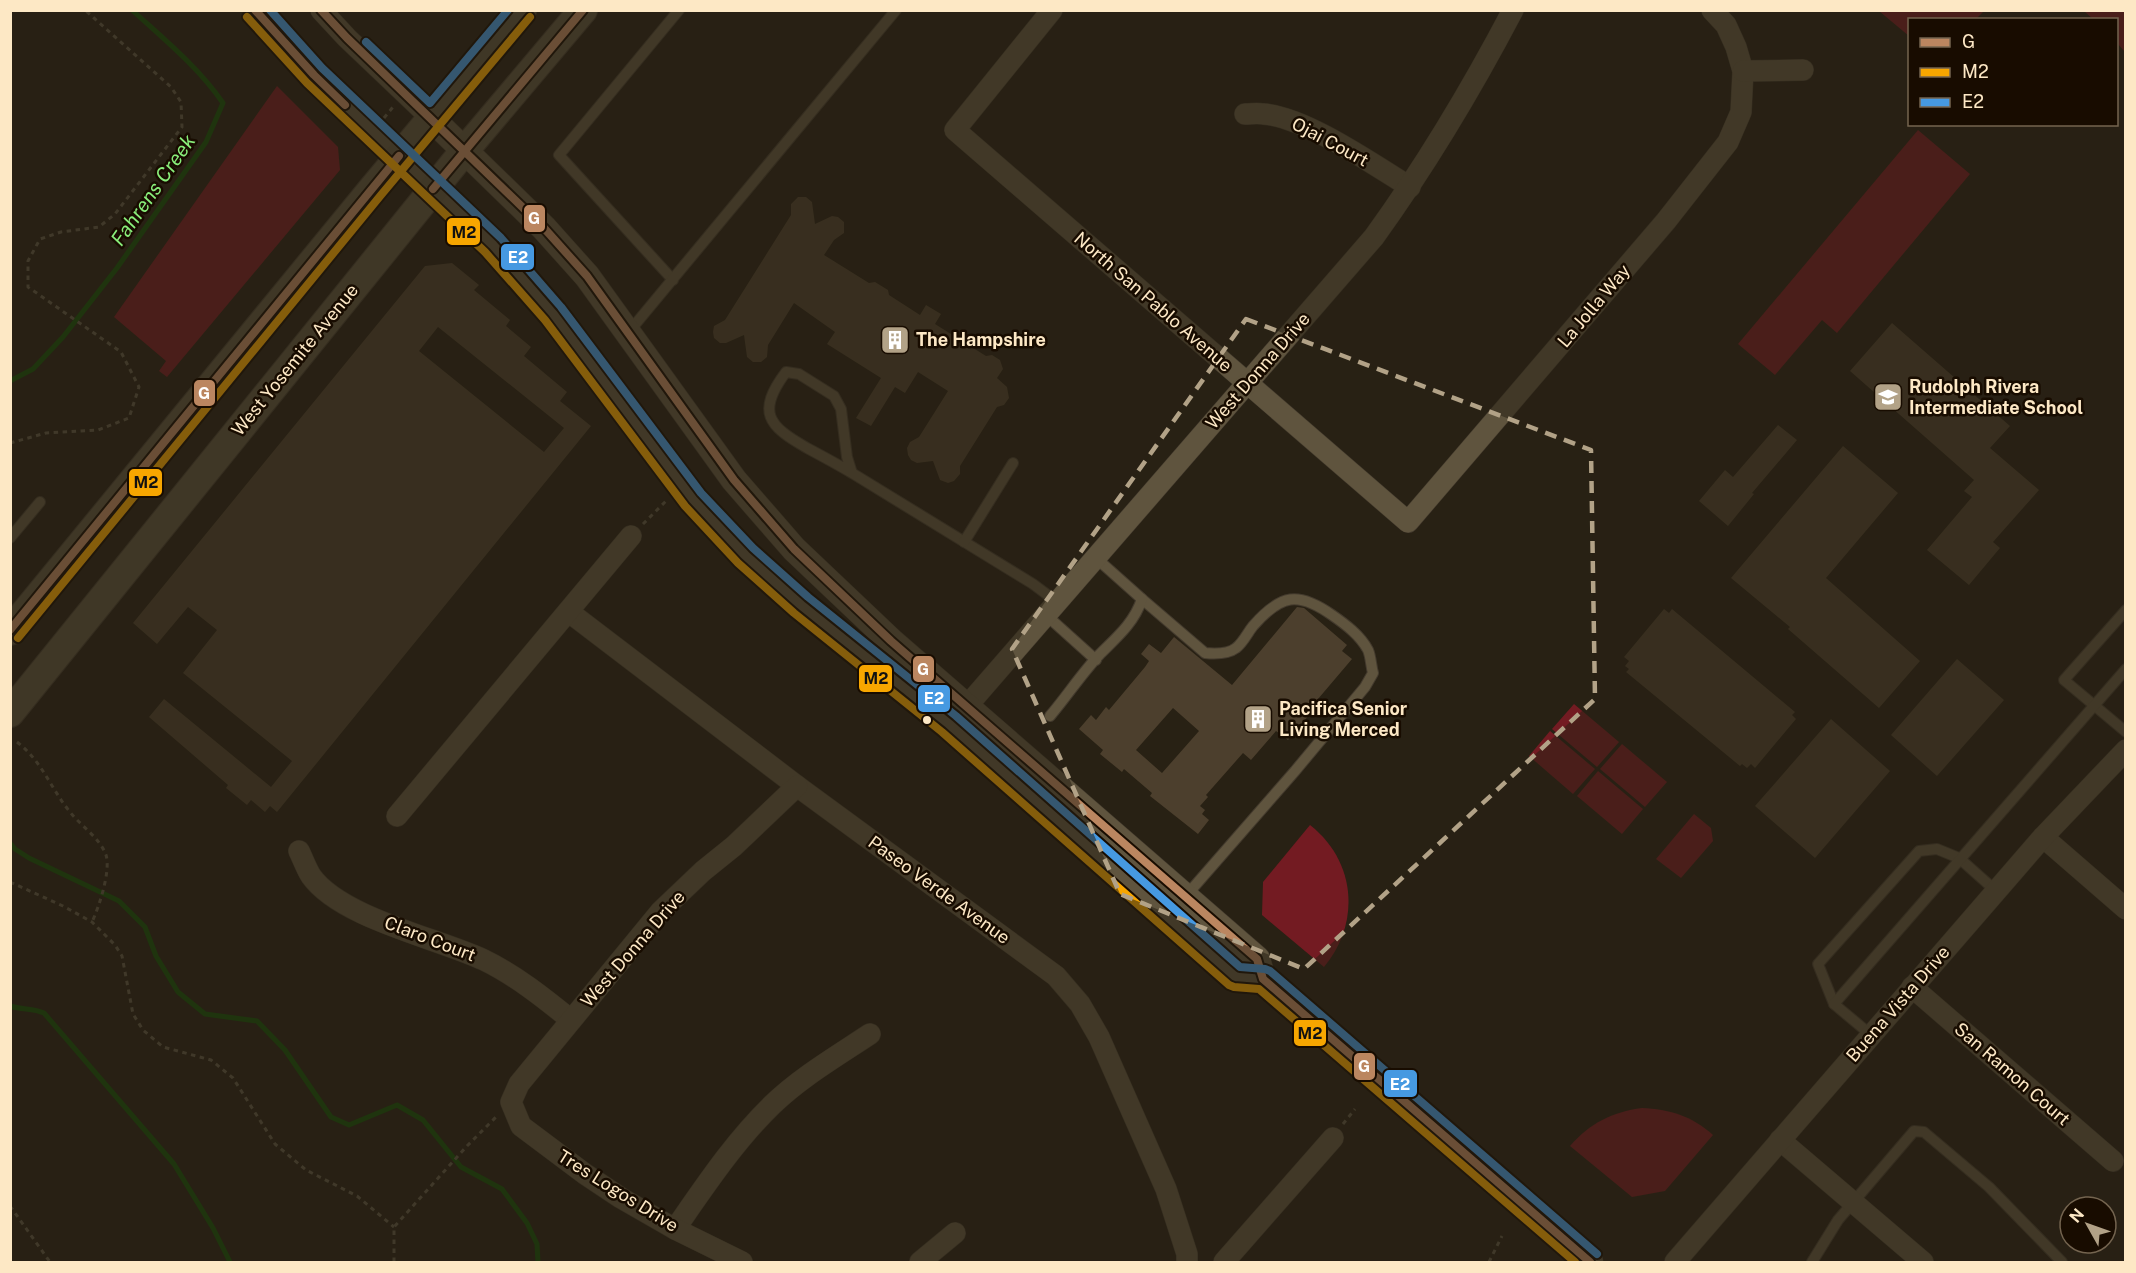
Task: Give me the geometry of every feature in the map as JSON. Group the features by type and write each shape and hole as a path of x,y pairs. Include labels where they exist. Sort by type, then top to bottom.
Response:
{"main road":[{"path":"11,630 399,156 522,10"},
{"name":"West Yosemite Avenue","path":"10,713 465,150 583,10"}],"street":[{"path":"255,10 314,75 493,245 553,313 693,500 746,556 801,605 949,724 1236,977 1263,979"},
{"path":"321,10 559,244 587,276 734,480 794,549 891,641 1257,959 1263,979 1590,1263"},
{"name":"North San Pablo Avenue","path":"1052,10 954,130 1408,522"},
{"name":"West Donna Drive","path":"967,706 1374,237 1410,187 1478,78 1513,10"},
{"path":"1712,10 1726,25 1743,71 1803,70"},
{"name":"La Jolla Way","path":"1408,522 1665,221 1728,141 1741,112 1743,71"},
{"name":"Ojai Court","path":"1245,114 1265,114 1291,120 1322,135 1410,187"},
{"path":"397,816 632,536"},
{"name":"Paseo Verde Avenue","path":"569,612 797,786 1056,976 1080,1004 1099,1036 1166,1189 1187,1254 1187,1263"},
{"name":"Buena Vista Drive","path":"1675,1263 2043,837 2126,750"},
{"name":"West Donna Drive","path":"512,1102 519,1084 661,912 797,786"},
{"path":"2043,837 2126,909"},
{"name":"Claro Court","path":"299,851 312,876 332,896 403,930 483,960 548,1001 571,1020"},
{"name":"San Ramon Court","path":"1912,987 2113,1161"},
{"path":"675,1229 729,1152 772,1105 798,1082 870,1034"},
{"name":"Tres Logos Drive","path":"512,1102 521,1126 585,1174 675,1229 742,1263"},
{"path":"1224,1263 1332,1138"},
{"path":"1780,1140 1923,1263"},
{"path":"920,1263 955,1233"}],"lane":[{"path":"628,333 896,10"},
{"path":"673,280 559,154 678,11"},
{"path":"852,472 847,457 841,409 834,396 799,374 786,372 770,399 770,414 775,426 785,435 852,472 1033,584 1096,660"},
{"path":"964,542 1013,463"},
{"path":"10,538 40,502"},
{"path":"1096,558 1205,653 1218,654 1236,648 1255,624 1273,607 1288,599 1302,598 1317,604 1351,628 1368,650 1373,673 1365,687 1185,897"},
{"path":"1050,716 1137,613 1142,600"},
{"path":"2126,610 2064,680 2126,732"},
{"path":"1834,1004 2126,669"},
{"path":"1871,1035 1834,1004 1818,964 1919,851 1937,849 1959,858 1996,891"},
{"path":"1812,1263 1838,1220 1914,1131 1924,1132 1989,1187 2062,1263"}],"path":[{"path":"10,443 46,433 98,430 129,418 139,387 121,352 28,287 28,261 40,239 62,232 99,227 115,214 182,127 181,102 171,87 86,10"},
{"path":"382,119 394,106"},
{"path":"632,536 666,501"},
{"path":"17,742 35,759 70,812 100,844 106,857 106,875 98,911 92,922"},
{"path":"10,882 92,922 115,945 122,956 133,1014 143,1030 163,1047 211,1060 233,1078 275,1144 306,1170 357,1196 394,1227"},
{"path":"394,1263 394,1227 467,1146 512,1102"},
{"path":"10,1206 50,1263"},
{"path":"1489,1263 1502,1236"}],"highlighted area":[{"path":"1246,319 1591,450 1595,699 1304,969 1120,894 1012,649"}],"shaded area":[{"path":"1879,11 1984,11 1977,18 1908,18 1908,35"},
{"path":"2084,11 2125,11 2125,52 2118,44 2118,18 2092,18"},
{"path":"277,86 338,147 340,170 167,377 159,371 166,361 114,317"},
{"path":"1918,130 1970,174 1837,333 1822,320 1775,375 1738,344"},
{"path":"1574,704 1619,742 1597,767 1552,729"},
{"path":"1550,731 1595,769 1573,794 1529,756"},
{"path":"1622,744 1667,782 1645,807 1600,769"},
{"path":"1598,771 1643,809 1622,834 1577,796"},
{"path":"1694,814 1711,828 1713,841 1681,878 1656,859"},
{"path":"1310,825 1337,856 1348,893 1348,912 1344,931 1336,950 1324,967 1262,915 1263,882"},
{"path":"1642,1108 1662,1110 1688,1118 1713,1135 1665,1191 1632,1197 1570,1146 1585,1131 1602,1120 1621,1112"}],"building":[{"name":"The Hampshire","path":"798,197 806,197 812,202 815,224 832,216 844,222 844,233 834,240 824,255 869,283 875,282 888,290 889,295 920,315 926,305 941,314 935,324 986,356 992,355 1000,360 1003,369 997,378 1007,387 1009,398 1004,405 997,407 960,466 960,474 954,481 948,483 940,480 933,461 917,463 908,455 907,448 910,442 919,437 948,391 918,372 905,393 895,387 871,426 856,418 881,378 827,344 835,332 794,303 768,345 767,357 761,362 753,362 747,357 744,335 726,343 720,343 714,338 714,326 725,320 791,215 791,204"},
{"path":"452,263 479,285 474,290 510,320 506,326 531,347 524,356 567,392 560,401 591,426 277,812 270,806 265,812 251,800 247,805 226,788 228,785 149,717 164,699 271,787 292,761 183,673 217,630 188,607 157,644 133,623 425,266","holes":["438,327 564,428 544,452 419,351"]},
{"path":"1892,323 2010,426 1990,448 2039,490 1993,542 2000,548 1969,585 1927,550 1972,497 1964,491 1974,480 1850,371"},
{"path":"1778,425 1797,440 1752,493 1754,494 1728,526 1699,501 1725,470 1733,477"},
{"path":"1843,446 1898,493 1826,578 1920,661 1879,708 1788,629 1790,627 1731,578"},
{"name":"Pacifica Senior Living Merced","path":"1297,607 1304,608 1347,645 1342,651 1352,659 1318,699 1321,701 1288,740 1276,731 1251,760 1243,753 1206,795 1208,797 1200,806 1205,810 1202,814 1209,820 1198,834 1150,796 1152,793 1124,769 1122,772 1100,754 1103,750 1079,729 1091,715 1096,720 1106,707 1109,710 1145,667 1149,661 1141,654 1149,644 1161,653 1174,637 1232,685","holes":["1173,708 1199,731 1162,773 1136,750"]},
{"path":"1664,609 1669,613 1672,609 1795,712 1792,715 1796,719 1755,768 1751,764 1747,768 1742,764 1740,766 1626,672 1629,669 1625,666 1629,661 1624,657"},
{"path":"1957,659 2004,700 1937,776 1891,735"},
{"path":"1831,719 1890,771 1815,858 1755,806"}],"waterway":[{"name":"Fahrens Creek","path":"10,381 33,369 63,337 117,268 206,142 223,103 192,66 132,10"},
{"name":"Fahrens Creek","path":"10,843 29,858 119,901 145,927 156,956 178,992 205,1014 257,1021 285,1050 331,1117 349,1125 397,1105 423,1120 461,1167 502,1189 527,1223 537,1244 538,1262"},
{"path":"10,1006 44,1013 174,1164 213,1228 230,1262"}],"transit line":[{"name":"G","path":"255,10 314,75 345,105"},
{"name":"E2","path":"270,10 322,68 501,238 561,307 701,493 753,548 808,597 956,716 1240,967 1270,971 1597,1254"},
{"name":"G","path":"321,10 347,38 544,228 587,276 734,480 794,549 891,641 1257,959 1263,979 1590,1262"},
{"name":"E2","path":"366,42 430,103 508,10"},
{"name":"G","path":"433,189 583,10"},
{"name":"M2","path":"247,17 307,83 485,252 545,320 685,506 738,563 794,613 942,732 1229,985 1259,989 1575,1262"},
{"name":"M2","path":"18,638 530,17"},
{"name":"G","path":"10,630 399,156"}],"place":[{"name":"The Hampshire","path":"895,340"},
{"name":"Rudolph Rivera Intermediate School","path":"1888,397"},
{"name":"Pacifica Senior Living Merced","path":"1258,719"}]}
